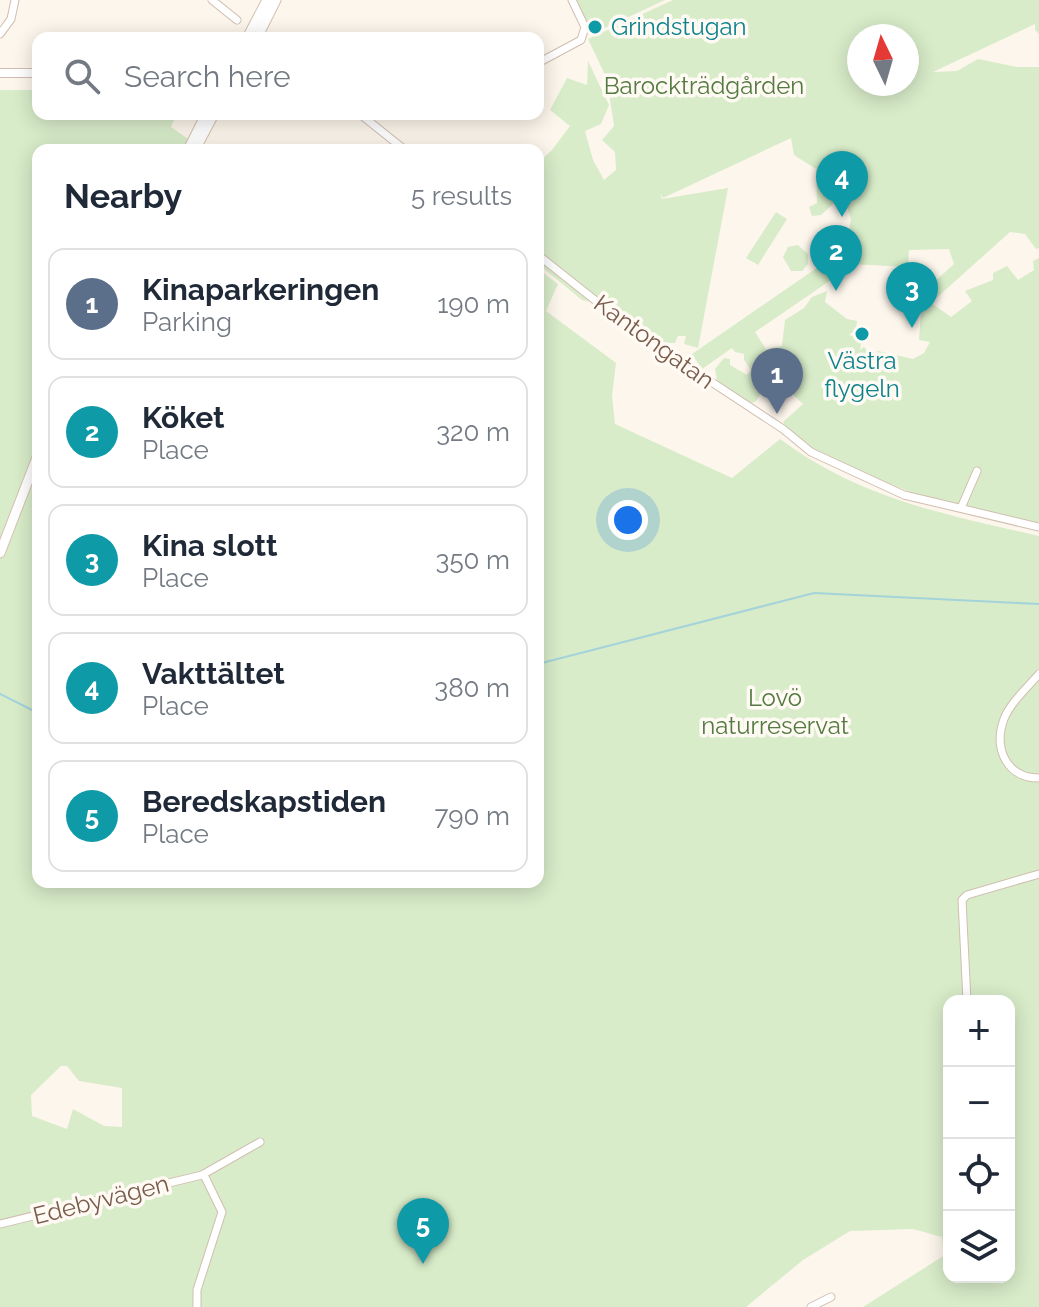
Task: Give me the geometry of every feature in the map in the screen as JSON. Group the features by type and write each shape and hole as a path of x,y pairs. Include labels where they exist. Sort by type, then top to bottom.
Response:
{"main road":[{"path":"256,32 267,0"},
{"path":"257,32 276,0"},
{"path":"191,144 203,120"},
{"path":"198,144 211,120"},
{"path":"0,553 32,470"}],"street":[{"path":"0,34 11,19 15,0"},
{"path":"212,0 237,20"},
{"path":"544,60 581,40 585,27 572,0"},
{"path":"0,73 32,73"},
{"path":"368,120 398,144"},
{"name":"Kantongatan","path":"544,260 634,331 783,429 811,452 904,495 1039,527"},
{"path":"961,508 977,471"},
{"path":"1039,674 1004,718 1000,737 1010,769 1023,778 1039,778"},
{"path":"967,995 962,900 967,895 1039,874"},
{"name":"Edebyvägen","path":"0,1224 202,1175 260,1142"},
{"name":"Edebyvägen","path":"197,1307 197,1290 222,1212 202,1175"},
{"path":"811,1307 831,1297"}],"green space":[{"path":"575,0 665,0 590,35"},
{"name":"Barockträdgården","path":"673,0 1039,0 1039,34 1035,24 933,72 957,71 978,59 1017,67 1039,67 1039,248 1036,249 1025,234 1010,232 933,301 924,291 954,264 949,249 909,250 908,267 851,264 820,231 849,231 851,219 847,207 833,204 821,215 812,216 809,207 817,203 816,169 794,155 791,138 663,198 660,193 662,199 728,188 698,348 684,344 686,336 678,336 675,343 665,343 657,353 544,269 544,157 570,126 550,110 567,78 587,85 588,61 609,105 601,124 585,131 593,160 604,180 616,170 615,152 602,140 614,126 607,79 588,39"},
{"name":"Lovö naturreservat","path":"0,90 32,90 32,120 174,120 171,127 195,144 32,144 32,888 544,888 544,274 558,284 546,311 616,363 612,396 615,424 732,478 780,439 841,476 904,502 1039,536 1039,1307 863,1307 943,1256 943,1283 1015,1283 1015,995 943,995 943,1248 942,1237 913,1229 850,1231 803,1260 746,1307 0,1307","holes":["61,1066 67,1066 79,1081 122,1088 122,1127 104,1126 73,1109 67,1129 32,1116 31,1095"]},
{"path":"776,212 787,219 758,265 746,258"},
{"path":"798,245 808,254 808,264 802,271 791,271 783,257 788,247"},
{"path":"1039,258 1039,525 924,497 848,468 793,438 783,422 803,404 781,383 776,362 769,365 772,379 755,402 746,404 718,384 715,369 724,358 730,359 730,365 747,375 751,370 744,360 744,354 732,348 702,369 692,354 821,265 831,280 755,332 766,349 782,346 785,320 804,308 812,297 827,291 825,302 847,319 857,321 856,329 849,335 859,338 860,350 864,347 873,357 878,351 913,359 924,353 930,342 919,340 921,311 930,302 951,317 972,301 965,291 993,280 993,273 1007,266 1018,280 1034,270 1033,261"}],"waterway":[{"path":"544,662 814,593 1039,604"},
{"path":"0,694 32,710"}],"place":[{"name":"Grindstugan","path":"595,27"},
{"name":"Vakttältet","path":"842,217"},
{"name":"Köket","path":"836,291"},
{"name":"Kina slott","path":"912,328"},
{"name":"Västra flygeln","path":"862,334"},
{"name":"Kinaparkeringen","path":"777,414"},
{"name":"Beredskapstiden","path":"423,1264"}]}
